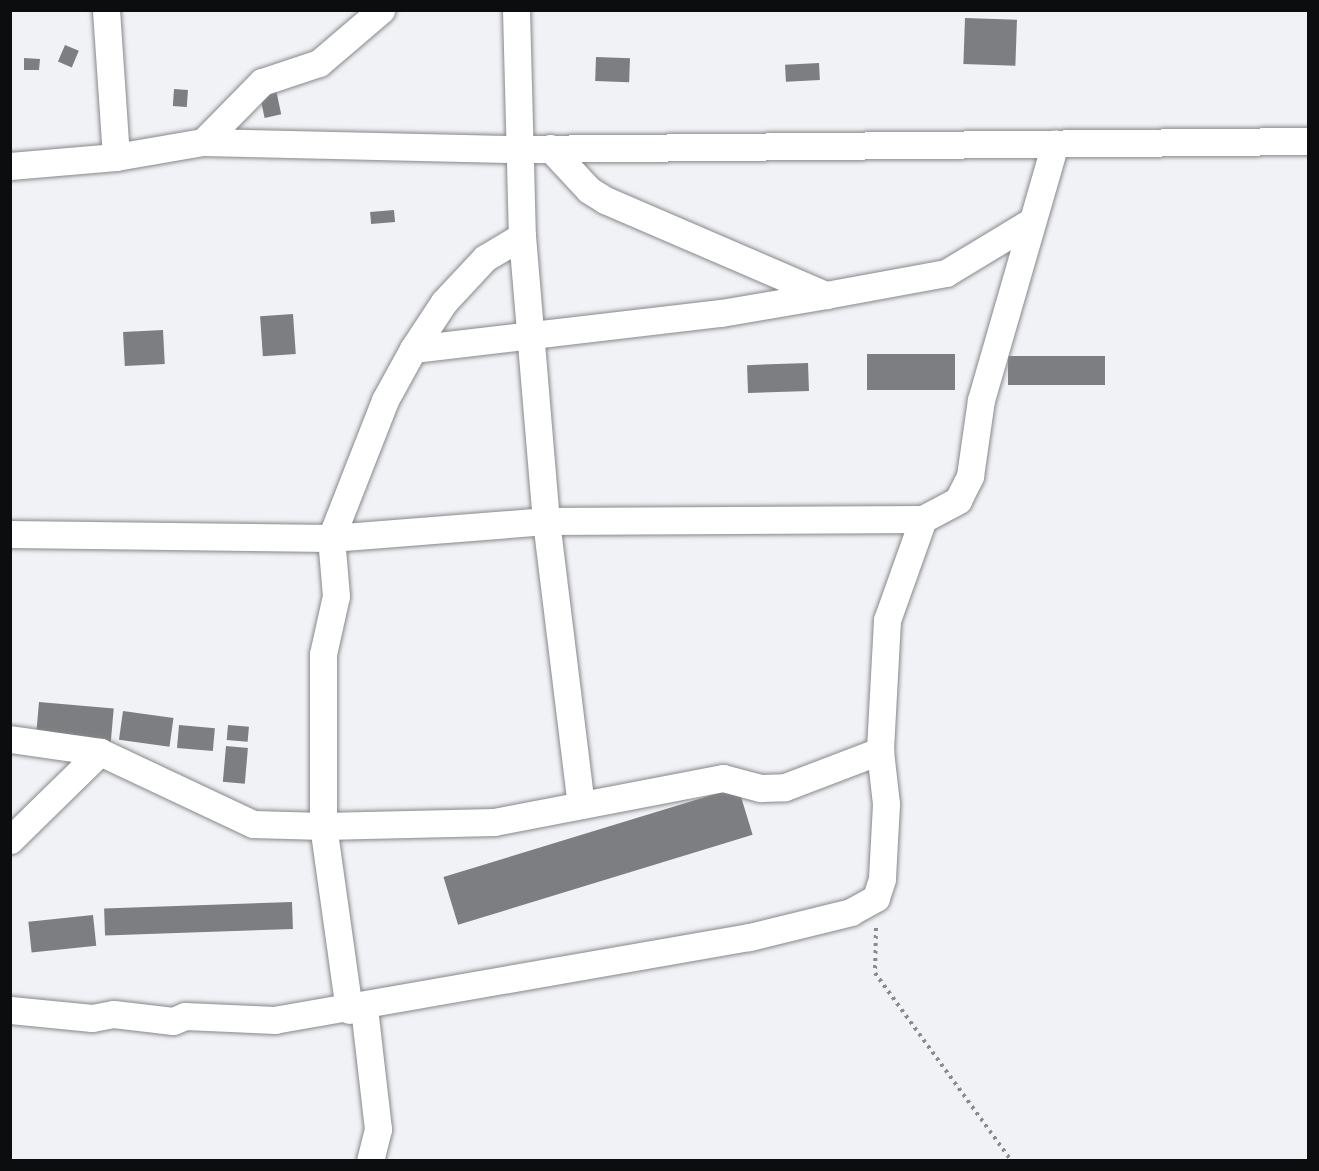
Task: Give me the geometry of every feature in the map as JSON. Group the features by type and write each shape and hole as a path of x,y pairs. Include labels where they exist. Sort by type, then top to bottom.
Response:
{"street":[{"path":"106,10 116,158"},
{"path":"203,142 262,82 319,63 381,10"},
{"path":"516,10 522,236 546,521 581,805"},
{"path":"10,166 116,158 203,142 520,149 1308,141"},
{"path":"10,534 331,538 546,521 923,519 958,500 970,476 981,399 1055,143"},
{"path":"550,148 589,190 605,200 826,295"},
{"path":"413,349 826,295 946,273 1032,221"},
{"path":"370,1161 378,1129 323,826 323,654 336,596 331,538 385,400 413,349 444,302 485,258 522,236"},
{"path":"10,1010 173,1020 185,1016 275,1020 356,1009 828,920 876,898 886,804 880,751 887,620 923,519"},
{"path":"10,739 100,752 253,824 323,826 494,822 723,778 761,788 785,787 880,751"},
{"path":"10,840 100,752"}],"path":[{"path":"876,898 875,974 1011,1161"}],"building":[{"path":"965,18 1017,20 1015,66 963,64"},
{"path":"65,45 79,51 72,67 58,62"},
{"path":"596,57 630,58 629,82 595,81"},
{"path":"24,58 40,59 39,70 24,70"},
{"path":"819,63 820,80 786,82 785,65"},
{"path":"275,85 281,114 265,118 258,89"},
{"path":"174,89 188,90 187,107 173,106"},
{"path":"394,210 395,222 371,224 370,212"},
{"path":"293,314 296,354 263,356 260,316"},
{"path":"163,330 165,364 125,366 123,332"},
{"path":"867,354 955,354 955,390 867,390"},
{"path":"1008,356 1105,356 1105,385 1008,385"},
{"path":"808,363 809,391 748,393 747,365"},
{"path":"39,702 114,709 111,742 36,736"},
{"path":"123,711 174,718 169,747 119,740"},
{"path":"179,725 215,728 213,751 177,748"},
{"path":"228,725 249,727 248,742 227,740"},
{"path":"226,746 248,748 245,784 223,782"},
{"path":"738,787 753,835 458,925 443,877"},
{"path":"292,902 293,929 105,936 104,909"},
{"path":"93,915 96,946 32,953 28,922"}]}
